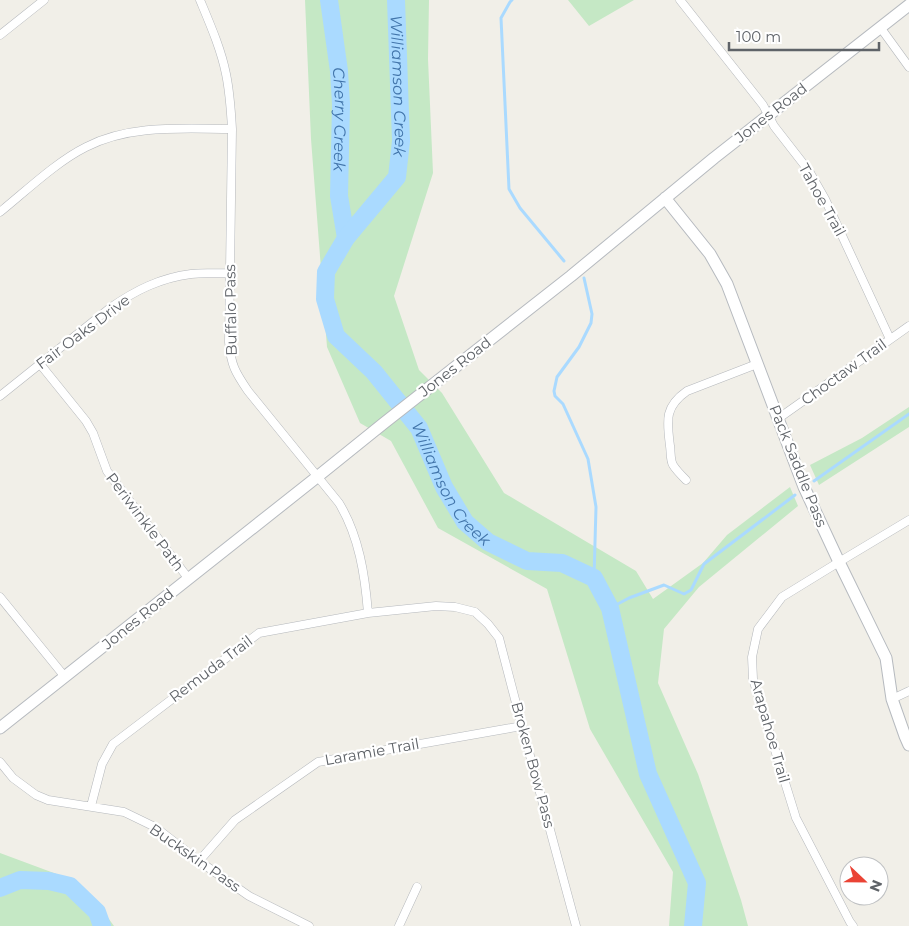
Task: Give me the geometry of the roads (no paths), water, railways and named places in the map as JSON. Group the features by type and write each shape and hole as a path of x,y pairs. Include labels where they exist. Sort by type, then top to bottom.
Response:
{"street":[{"path":"0,36 44,0"},
{"name":"Buffalo Pass","path":"200,0 218,45 226,73 230,98 232,129 229,342 233,366 248,391 339,503 348,518 356,540 366,588 368,613"},
{"name":"Tahoe Trail","path":"680,0 760,102 774,126 809,172 825,199 890,339"},
{"name":"Jones Road","path":"0,728 384,422 572,276 665,198 909,4"},
{"path":"880,27 909,67"},
{"path":"0,212 72,156 105,139 136,131 160,128 232,129"},
{"name":"Pack Saddle Pass","path":"665,198 710,254 728,284 804,487 886,658 892,699 909,744"},
{"name":"Fair Oaks Drive","path":"0,396 110,308 142,288 176,276 230,273"},
{"name":"Choctaw Trail","path":"779,418 909,326"},
{"name":"Periwinkle Path","path":"40,364 86,421 93,433 106,471 188,578"},
{"path":"686,480 672,464 668,427 668,416 671,406 678,397 687,391 757,364"},
{"name":"Arapahoe Trail","path":"853,926 796,818 754,679 752,657 758,629 782,598 909,520"},
{"path":"0,597 65,677"},
{"name":"Remuda Trail","path":"91,806 102,764 113,744 259,633 368,613 436,606 455,607 475,612"},
{"name":"Broken Bow Pass","path":"475,612 499,638 576,926"},
{"path":"892,699 909,691"},
{"name":"Laramie Trail","path":"199,861 235,820 318,762 522,726"},
{"name":"Buckskin Pass","path":"0,762 13,778 36,795 48,800 124,812 155,827 249,896 309,926"},
{"path":"399,926 417,887"}],"waterway":[{"name":"Cherry Creek","path":"329,0 339,71 341,104 339,196 346,238"},
{"name":"Williamson Creek","path":"396,0 401,141 397,177 346,238 326,272 325,299 336,336 374,372 419,428 444,487 465,522 488,542 527,561 562,563 594,578 610,608 648,774 697,883 693,926"},
{"path":"512,0 501,18 509,189 520,208 564,261"},
{"path":"584,278 592,314 591,323 579,347 557,377 554,391 555,396 563,404 588,459 596,507 594,578"},
{"path":"814,481 909,414"},
{"path":"610,608 629,598 664,585 684,594 691,590 704,564 795,495"},
{"name":"Williamson Creek","path":"0,888 20,880 49,881 70,886 97,912 102,926"}]}
